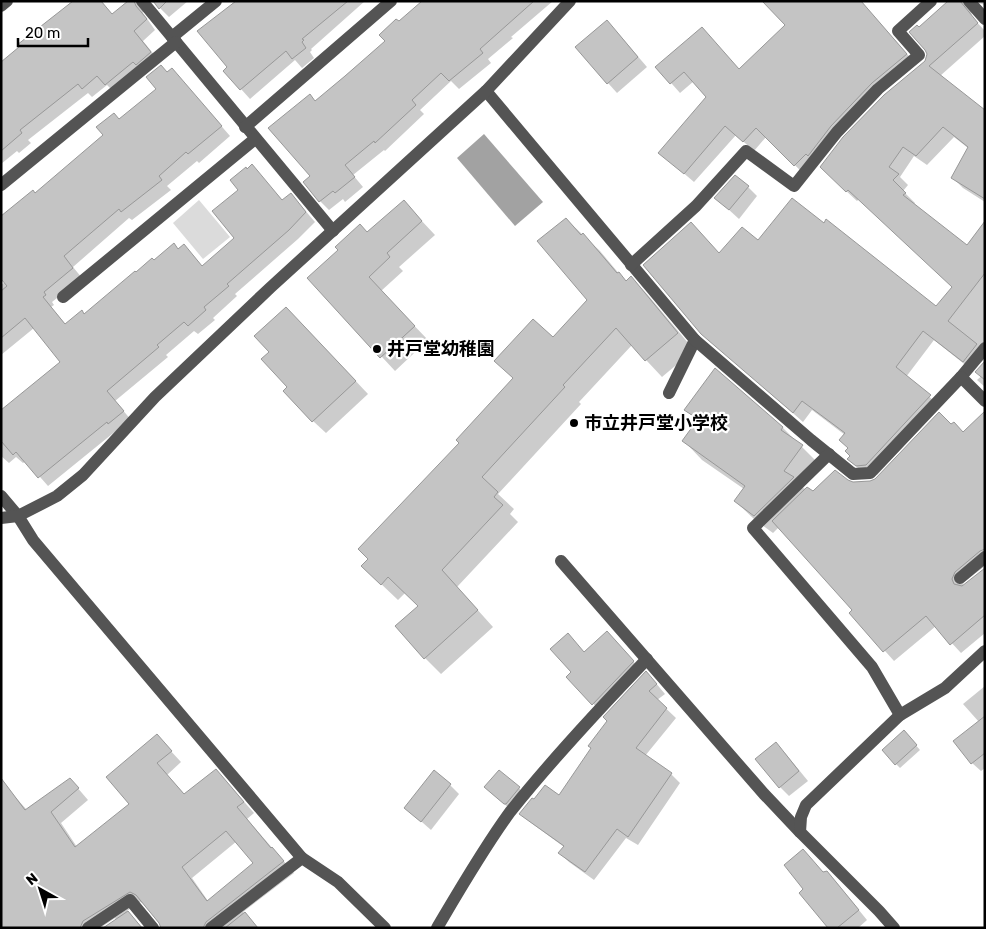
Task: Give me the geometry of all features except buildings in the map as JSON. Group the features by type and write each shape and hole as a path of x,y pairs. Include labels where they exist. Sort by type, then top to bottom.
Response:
{"street":[{"path":"1,6 7,1"},
{"path":"142,1 333,231"},
{"path":"1,185 174,40 216,1"},
{"path":"245,127 391,1"},
{"path":"1,518 18,516 57,496 83,475 155,397 486,91 570,1"},
{"path":"631,265 696,206 746,151 794,186 837,132 878,89 920,55 898,31 931,1"},
{"path":"969,1 985,18"},
{"path":"486,91 695,340 853,474 870,473 961,378 985,348"},
{"path":"63,297 255,139"},
{"path":"669,393 695,340"},
{"path":"961,378 985,401"},
{"path":"829,454 753,528 872,667 900,715"},
{"path":"1,496 18,516 33,540 302,858 338,882 385,928"},
{"path":"960,578 985,557"},
{"path":"561,561 764,794 894,928"},
{"path":"800,832 800,816 806,806 900,715 945,688 985,651"},
{"path":"437,928 472,869 510,814 565,745 647,660"},
{"path":"211,928 302,858"},
{"path":"88,928 130,900 153,928"}],"shaded area":[{"path":"484,134 543,202 515,226 457,158"},
{"path":"199,200 230,237 203,259 173,223"}],"place":[{"name":"井戸堂幼稚園","path":"377,349"},
{"name":"市立井戸堂小学校","path":"574,423"}]}
